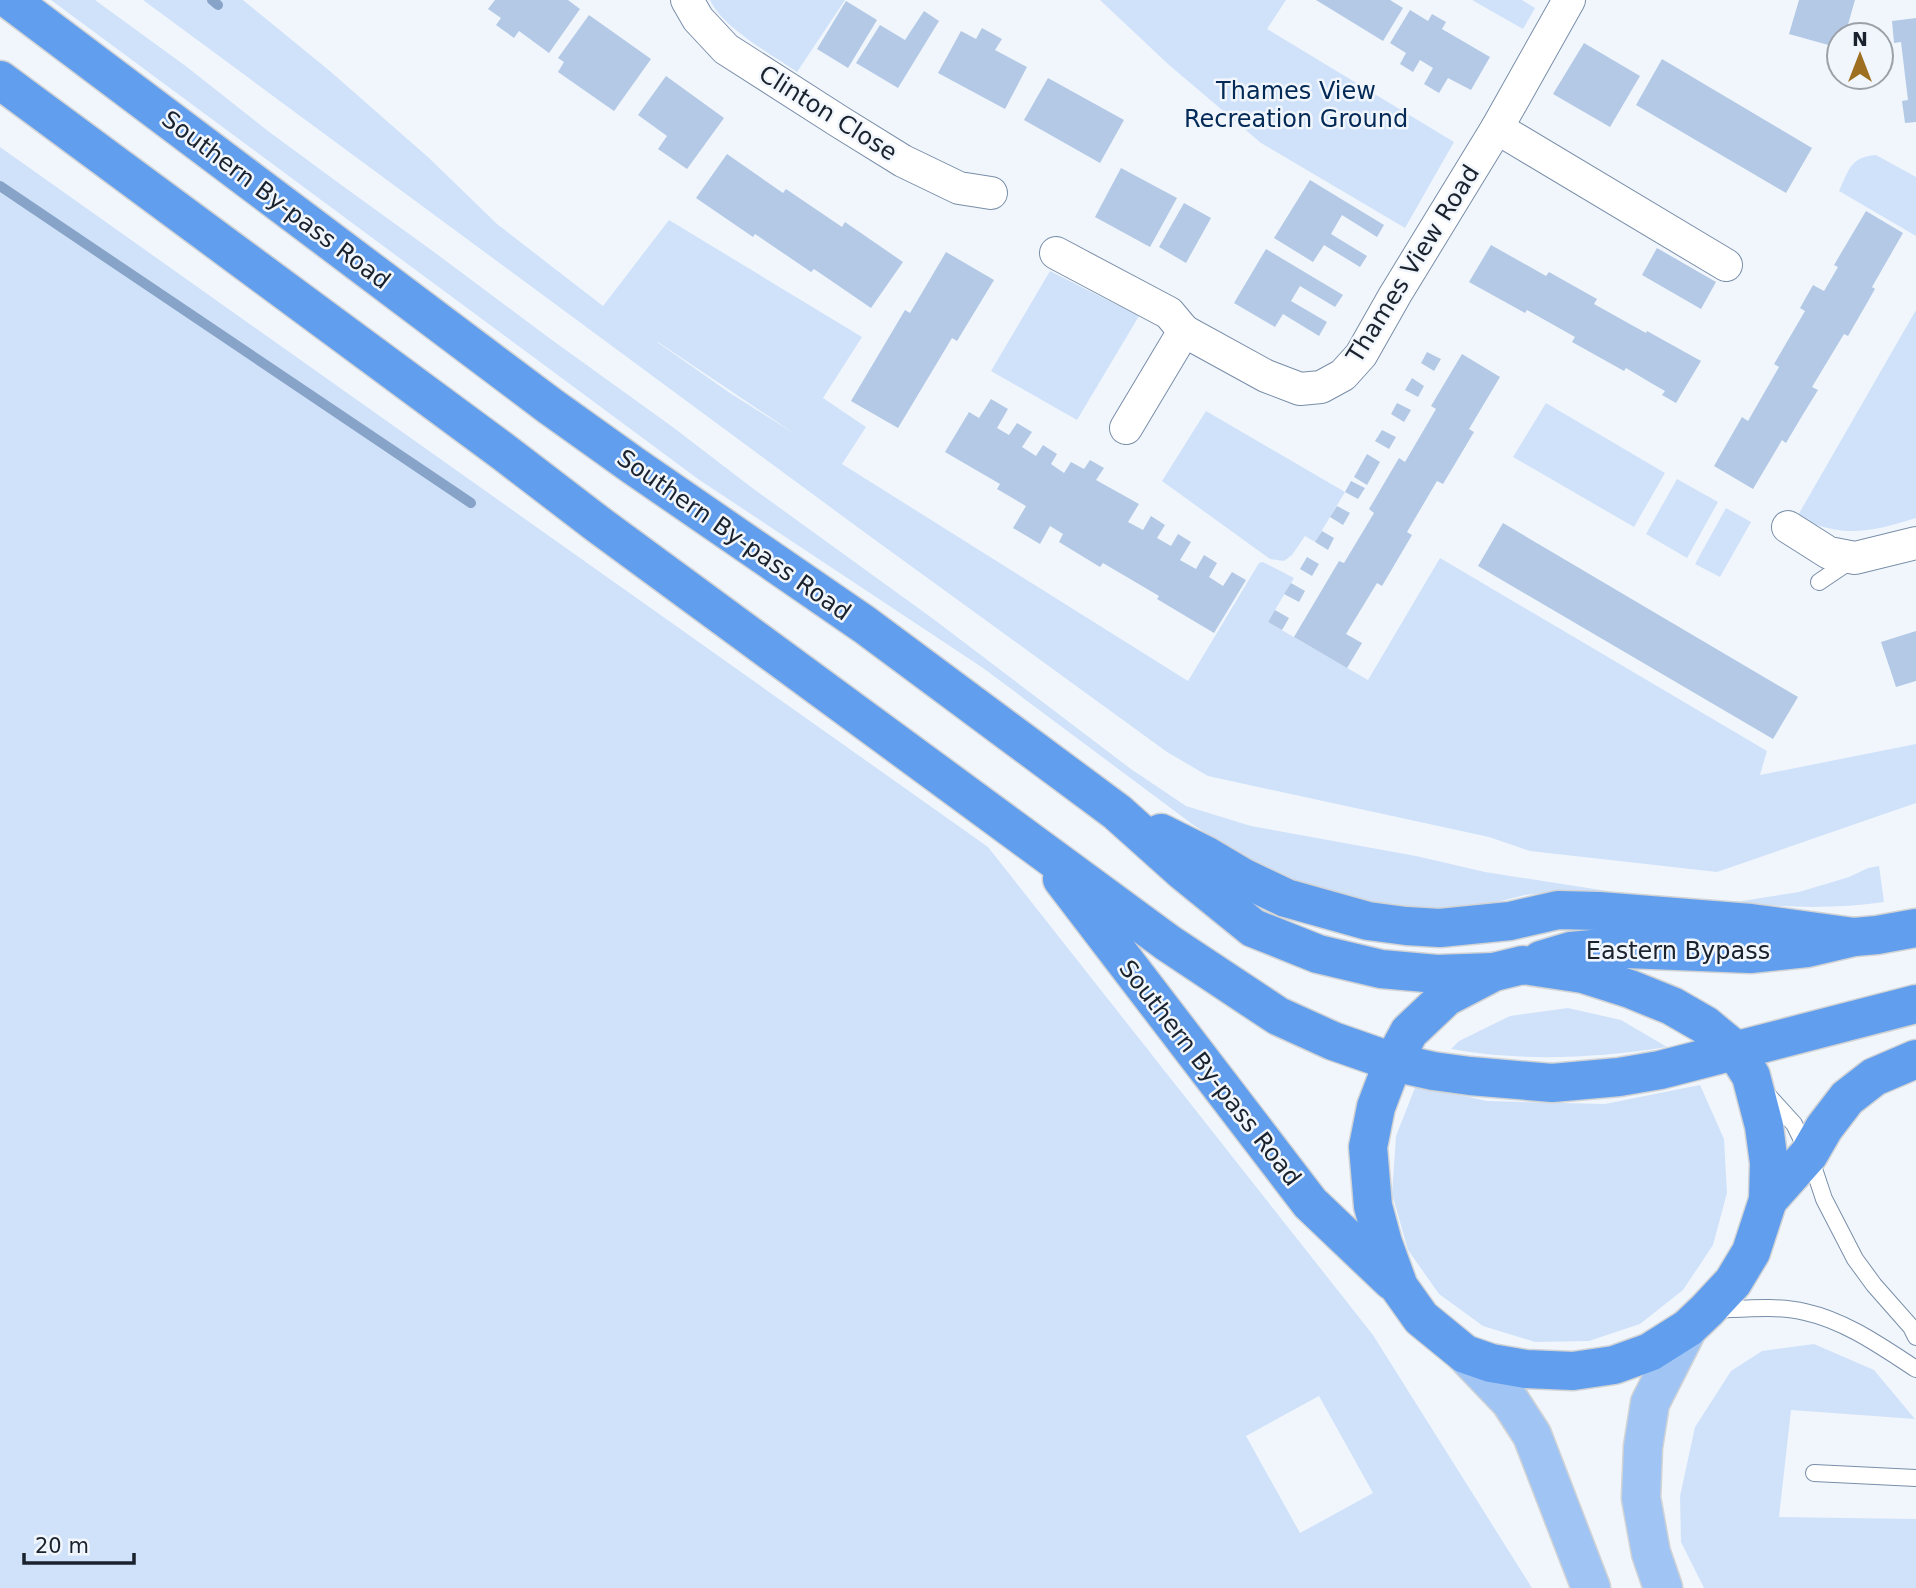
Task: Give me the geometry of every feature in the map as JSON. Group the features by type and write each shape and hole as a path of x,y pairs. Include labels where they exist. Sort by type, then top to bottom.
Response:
{"highway":[{"name":"Southern By-pass Road","path":"10,0 550,406 865,625 1117,812 1184,872 1253,928 1318,954 1381,969 1437,974 1509,969"},
{"name":"Southern By-pass Road","path":"0,80 1168,943 1278,1016 1333,1041 1393,1062 1471,1076 1552,1083 1743,1063"},
{"path":"1117,812 1286,898 1368,921 1440,928 1510,921 1558,910 1599,911 1751,923 1854,937"},
{"name":"Southern By-pass Road","path":"1037,845 1310,1203 1399,1287"},
{"name":"Eastern Bypass","path":"1509,969 1571,951 1603,948 1750,954 1807,948 1854,937 1916,928"},
{"path":"1509,969 1583,974 1630,989 1683,1013 1705,1026 1743,1063 1764,1126 1769,1163 1768,1200 1751,1252 1733,1282 1698,1319 1650,1352 1614,1365 1573,1371 1526,1369 1491,1363 1465,1354 1421,1318 1399,1287 1373,1206 1368,1147 1376,1108 1393,1062 1409,1032 1447,997 1509,969"},
{"path":"1743,1063 1916,1004"},
{"path":"1768,1200 1808,1154 1847,1098 1874,1077 1916,1059"}],"main road":[{"path":"1657,1571 1641,1497 1643,1447 1650,1403 1698,1319"},
{"path":"1465,1354 1510,1401 1532,1435 1588,1579"}],"street":[{"name":"Clinton Close","path":"687,0 698,19 726,49 840,122 903,161 959,188 991,193"},
{"name":"Thames View Road","path":"1056,253 1169,313 1184,331 1266,376 1300,389 1321,387 1343,375 1361,355 1497,128 1569,0"},
{"path":"1497,128 1726,265"},
{"path":"1126,428 1184,331"},
{"path":"1788,527 1829,553 1855,558 1916,542"}],"lane":[{"path":"1819,582 1855,558"},
{"path":"1743,1063 1794,1124 1824,1199 1855,1259 1911,1327 1916,1337"},
{"path":"1698,1319 1762,1308 1805,1311 1873,1341 1916,1370"},
{"path":"1814,1473 1916,1478"}],"green space":[{"path":"51,0 95,0 187,67 268,131 932,618 1131,769 1186,806 1251,826 1416,856 1485,872 1607,891 1563,891 1525,895 1465,910 1372,907 1294,884 1253,863 1192,824 983,668 698,479"},
{"path":"143,0 243,0 429,158 497,224 603,306 669,220 862,337 823,398 866,427 842,464 1188,681 1259,563 1263,562 1294,578 1268,622 1368,680 1440,558 1767,751 1760,775 1916,744 1916,803 1717,872 1530,851 1489,837 1208,776 1167,752","holes":["658,342 795,434 730,393"]},
{"path":"710,0 845,0 797,72 736,30"},
{"name":"Thames View Recreation Ground","path":"1100,0 1286,0 1267,29 1454,142 1405,228 1261,143 1169,65"},
{"path":"1472,0 1522,0 1535,8 1523,29"},
{"path":"0,147 988,847 1373,1335 1532,1588 0,1588","holes":["1319,1396 1373,1493 1300,1533 1246,1436"]},
{"path":"1876,155 1916,177 1916,236 1839,191 1848,171 1856,162"},
{"path":"1050,271 1139,316 1077,420 991,371"},
{"path":"1916,310 1916,518 1871,530 1843,531 1797,517"},
{"path":"1546,403 1665,473 1634,527 1513,457"},
{"path":"1206,411 1345,492 1315,542 1305,536 1292,555 1284,561 1270,559 1162,481"},
{"path":"1677,479 1718,502 1687,558 1646,534"},
{"path":"1726,508 1751,522 1720,577 1695,564"},
{"path":"1879,866 1884,902 1810,907 1736,902 1799,892"},
{"path":"1568,1008 1621,1020 1667,1047 1559,1057 1505,1056 1451,1049 1459,1041 1510,1016"},
{"path":"1416,1085 1487,1101 1605,1104 1700,1085 1724,1139 1727,1193 1713,1245 1683,1290 1640,1324 1589,1341 1535,1342 1483,1326 1439,1294 1408,1250 1392,1194 1396,1136"},
{"path":"1814,1344 1874,1370 1915,1419 1791,1410 1779,1517 1916,1519 1916,1588 1704,1588 1681,1542 1680,1496 1695,1427 1731,1371 1762,1351"}],"building":[{"path":"495,0 568,0 580,9 549,53 519,31 514,38 496,25 501,18 488,9"},
{"path":"1316,0 1390,0 1403,8 1383,41"},
{"path":"1799,0 1855,0 1849,21 1825,21 1825,44 1789,34"},
{"path":"846,1 877,20 848,68 817,49"},
{"path":"1410,10 1428,21 1432,14 1446,22 1442,29 1490,57 1471,90 1448,78 1439,93 1424,84 1433,68 1420,60 1413,72 1400,64 1406,53 1390,43"},
{"path":"924,11 939,21 898,88 856,63 880,25 905,40"},
{"path":"589,15 651,59 614,111 558,72 564,62 558,58"},
{"path":"1916,18 1916,122 1905,123 1902,101 1908,100 1901,42 1895,43 1895,21 1892,21"},
{"path":"982,28 1002,39 995,50 1027,67 1005,109 938,73 961,31 976,39"},
{"path":"1584,43 1640,76 1610,127 1553,94"},
{"path":"1662,59 1812,148 1786,193 1636,105"},
{"path":"666,76 724,118 687,169 658,149 667,136 638,115"},
{"path":"1048,78 1124,120 1100,163 1024,120"},
{"path":"727,154 783,193 786,189 842,227 845,222 903,262 871,308 814,269 811,272 755,234 753,237 696,198"},
{"path":"1121,168 1177,198 1150,247 1095,217"},
{"path":"1310,180 1384,225 1377,237 1342,215 1331,234 1367,256 1360,267 1324,245 1313,262 1274,238"},
{"path":"1184,203 1211,218 1186,263 1159,247"},
{"path":"1866,211 1903,233 1848,336 1844,334 1812,387 1818,390 1786,443 1782,440 1753,489 1714,466 1742,417 1748,421 1779,367 1774,364 1805,311 1800,308 1813,285 1824,291 1838,267 1834,265"},
{"path":"1491,245 1546,276 1549,272 1597,299 1594,304 1701,361 1676,403 1662,395 1665,391 1626,368 1624,371 1572,342 1575,337 1469,282"},
{"path":"1657,248 1716,282 1701,309 1642,275"},
{"path":"1266,249 1343,295 1335,307 1300,286 1291,301 1327,322 1319,336 1283,314 1275,327 1234,303"},
{"path":"946,252 994,280 957,341 952,338 898,428 851,401 905,310 910,313"},
{"path":"1427,352 1441,359 1434,371 1421,363"},
{"path":"1462,354 1500,377 1469,429 1474,432 1443,484 1437,481 1407,532 1412,535 1382,586 1377,583 1346,634 1362,643 1347,668 1294,637 1339,561 1344,563 1374,513 1369,509 1399,458 1405,462 1436,409 1431,406"},
{"path":"1412,378 1424,386 1418,397 1405,390"},
{"path":"991,399 1008,409 997,428 1009,435 1017,423 1032,432 1022,447 1036,456 1043,445 1057,454 1051,464 1064,473 1071,462 1084,469 1090,460 1104,468 1096,480 1139,504 1128,522 1143,530 1151,516 1165,525 1157,538 1171,546 1178,534 1191,542 1180,560 1196,569 1204,555 1217,563 1209,577 1223,586 1232,572 1246,580 1214,633 1103,563 1100,567 1059,542 1063,534 1050,526 1040,544 1013,528 1026,506 997,489 1000,484 945,452 969,412 979,418"},
{"path":"1397,403 1411,410 1404,422 1391,414"},
{"path":"1382,430 1396,437 1389,449 1375,441"},
{"path":"1367,454 1380,462 1367,485 1354,477"},
{"path":"1351,481 1365,488 1358,499 1345,492"},
{"path":"1337,506 1350,513 1343,525 1330,517"},
{"path":"1503,523 1798,697 1773,739 1478,566"},
{"path":"1322,531 1334,538 1328,550 1315,542"},
{"path":"1307,557 1319,564 1312,576 1300,569"},
{"path":"1291,583 1305,591 1299,602 1284,594"},
{"path":"1275,610 1289,618 1282,630 1268,622"},
{"path":"1916,631 1916,681 1896,687 1881,642"}],"waterway":[{"path":"212,0 218,5"},
{"path":"0,186 471,503"}]}
